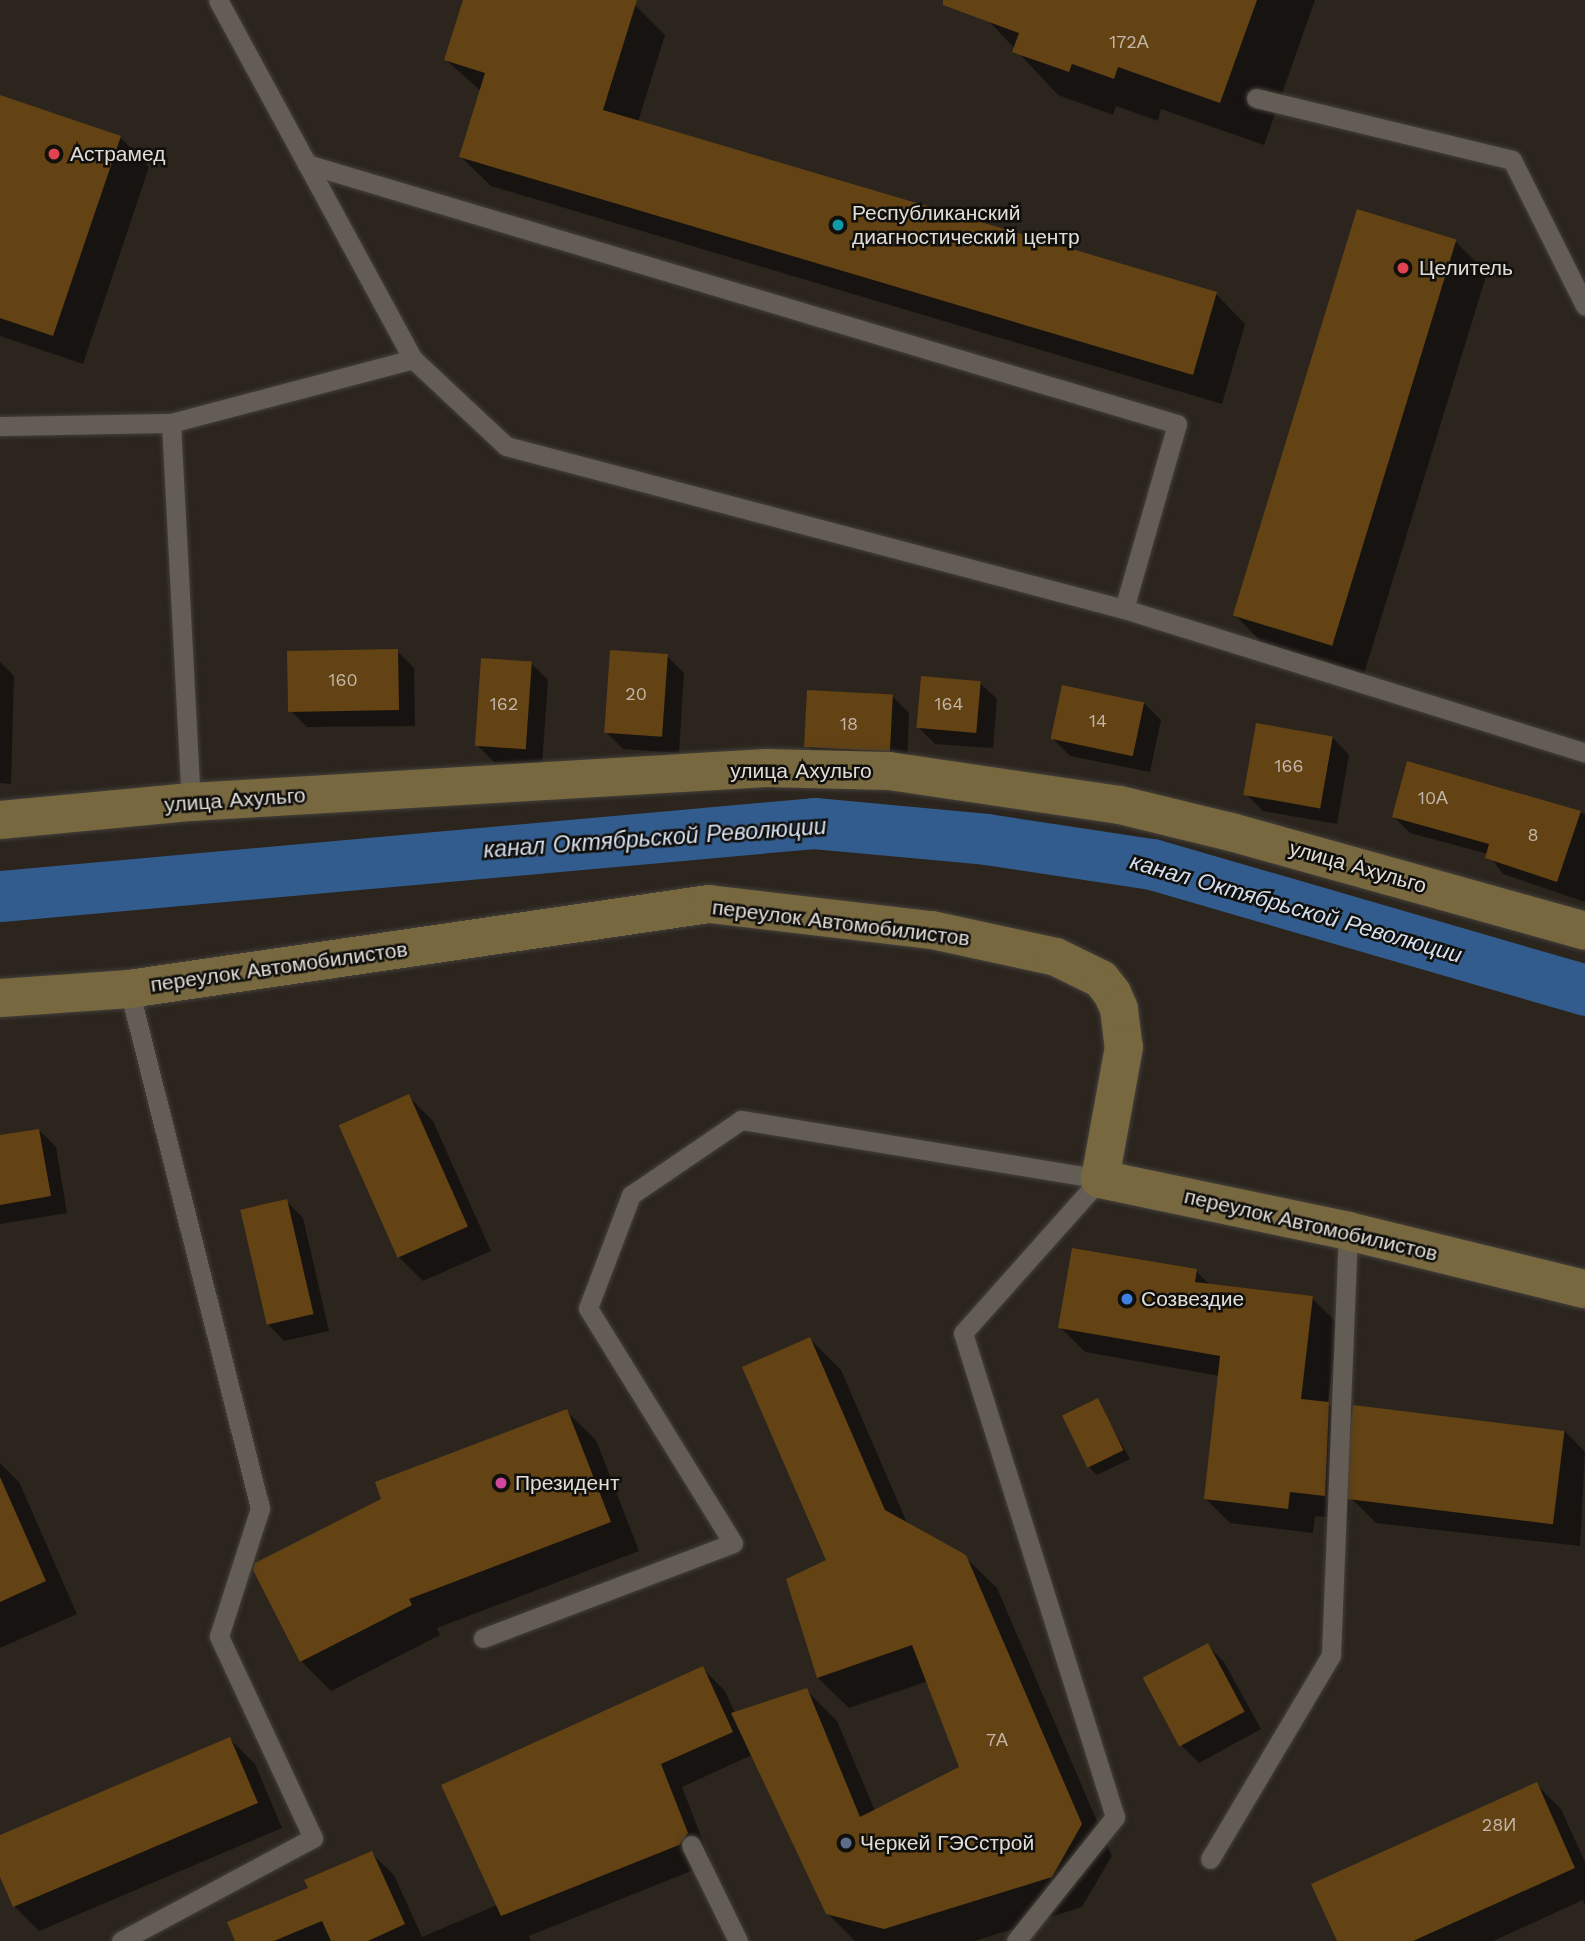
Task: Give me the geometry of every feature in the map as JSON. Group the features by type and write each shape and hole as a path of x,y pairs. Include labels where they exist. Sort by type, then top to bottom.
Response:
{"main road":[{"name":"улица Ахульго","path":"0,820 191,802 766,768 889,771 1120,805 1231,832 1585,931"},
{"name":"переулок Автомобилистов","path":"0,998 129,989 709,904 932,930 1056,957 1101,979 1112,993 1119,1009 1124,1047 1100,1179 1348,1231 1585,1289"}],"lane":[{"path":"218,0 413,359 506,446 1124,609 1585,753"},
{"path":"1256,98 1512,160 1585,306"},
{"path":"307,164 1177,424 1124,609"},
{"path":"0,426 171,423 413,359"},
{"path":"171,423 191,802"},
{"path":"121,1941 313,1838 219,1636 260,1508 129,989"},
{"path":"483,1639 733,1543 588,1308 631,1195 741,1120 1100,1179"},
{"path":"1016,1941 1115,1817 963,1334 1100,1179"},
{"path":"1210,1859 1331,1655 1348,1231"},
{"path":"691,1845 738,1941"}],"building":[{"name":"Республиканский диагностический центр","path":"463,0 637,0 603,110 1217,292 1193,375 459,157 485,73 444,60"},
{"path":"943,0 1257,0 1220,103 1118,67 1114,79 1072,64 1069,72 1012,52 1019,33 943,5"},
{"path":"0,95 121,136 53,336 0,318"},
{"path":"1357,209 1456,239 1332,646 1233,615"},
{"path":"398,649 399,710 288,712 287,651"},
{"path":"610,650 668,654 662,737 604,733"},
{"path":"481,658 532,662 526,749 475,746"},
{"path":"921,676 981,681 976,733 916,728"},
{"path":"1062,685 1144,702 1133,756 1051,739"},
{"path":"807,690 893,695 890,751 804,747"},
{"path":"1256,723 1333,737 1320,808 1243,795"},
{"path":"1407,761 1581,811 1557,882 1485,858 1489,844 1392,817"},
{"path":"409,1094 468,1226 398,1258 339,1125"},
{"path":"39,1129 51,1196 0,1205 0,1135"},
{"path":"287,1199 314,1314 267,1325 240,1210"},
{"path":"1072,1248 1197,1269 1195,1282 1313,1296 1301,1399 1329,1402 1325,1496 1290,1492 1288,1509 1204,1499 1220,1356 1058,1328"},
{"path":"810,1337 885,1510 966,1555 1082,1824 1052,1877 884,1929 826,1914 731,1713 807,1688 860,1817 959,1767 912,1645 817,1678 786,1579 826,1560 742,1367"},
{"path":"1098,1398 1123,1450 1087,1468 1062,1416"},
{"path":"1353,1405 1564,1431 1553,1524 1342,1498"},
{"path":"567,1409 611,1522 409,1599 412,1605 300,1662 253,1570 255,1563 381,1499 375,1482"},
{"path":"0,1477 46,1581 0,1602"},
{"path":"1208,1643 1245,1712 1179,1747 1143,1678"},
{"path":"703,1666 733,1732 661,1764 688,1833 679,1845 501,1916 441,1785"},
{"path":"230,1737 258,1803 13,1907 0,1877 0,1835"},
{"path":"1537,1782 1575,1868 1413,1941 1337,1941 1311,1884"},
{"path":"372,1851 405,1924 368,1941 331,1941 322,1921 274,1941 235,1941 227,1922 308,1888 304,1880"}],"waterway":[{"name":"канал Октябрьской Революции","path":"0,896 814,823 986,839 1152,864 1585,990"}],"place":[{"name":"Астрамед","path":"54,154"},
{"name":"Республиканский диагностический центр","path":"838,225"},
{"name":"Целитель","path":"1403,268"},
{"name":"Созвездие","path":"1127,1299"},
{"name":"Президент","path":"501,1483"},
{"name":"Черкей ГЭСстрой","path":"846,1843"}]}
